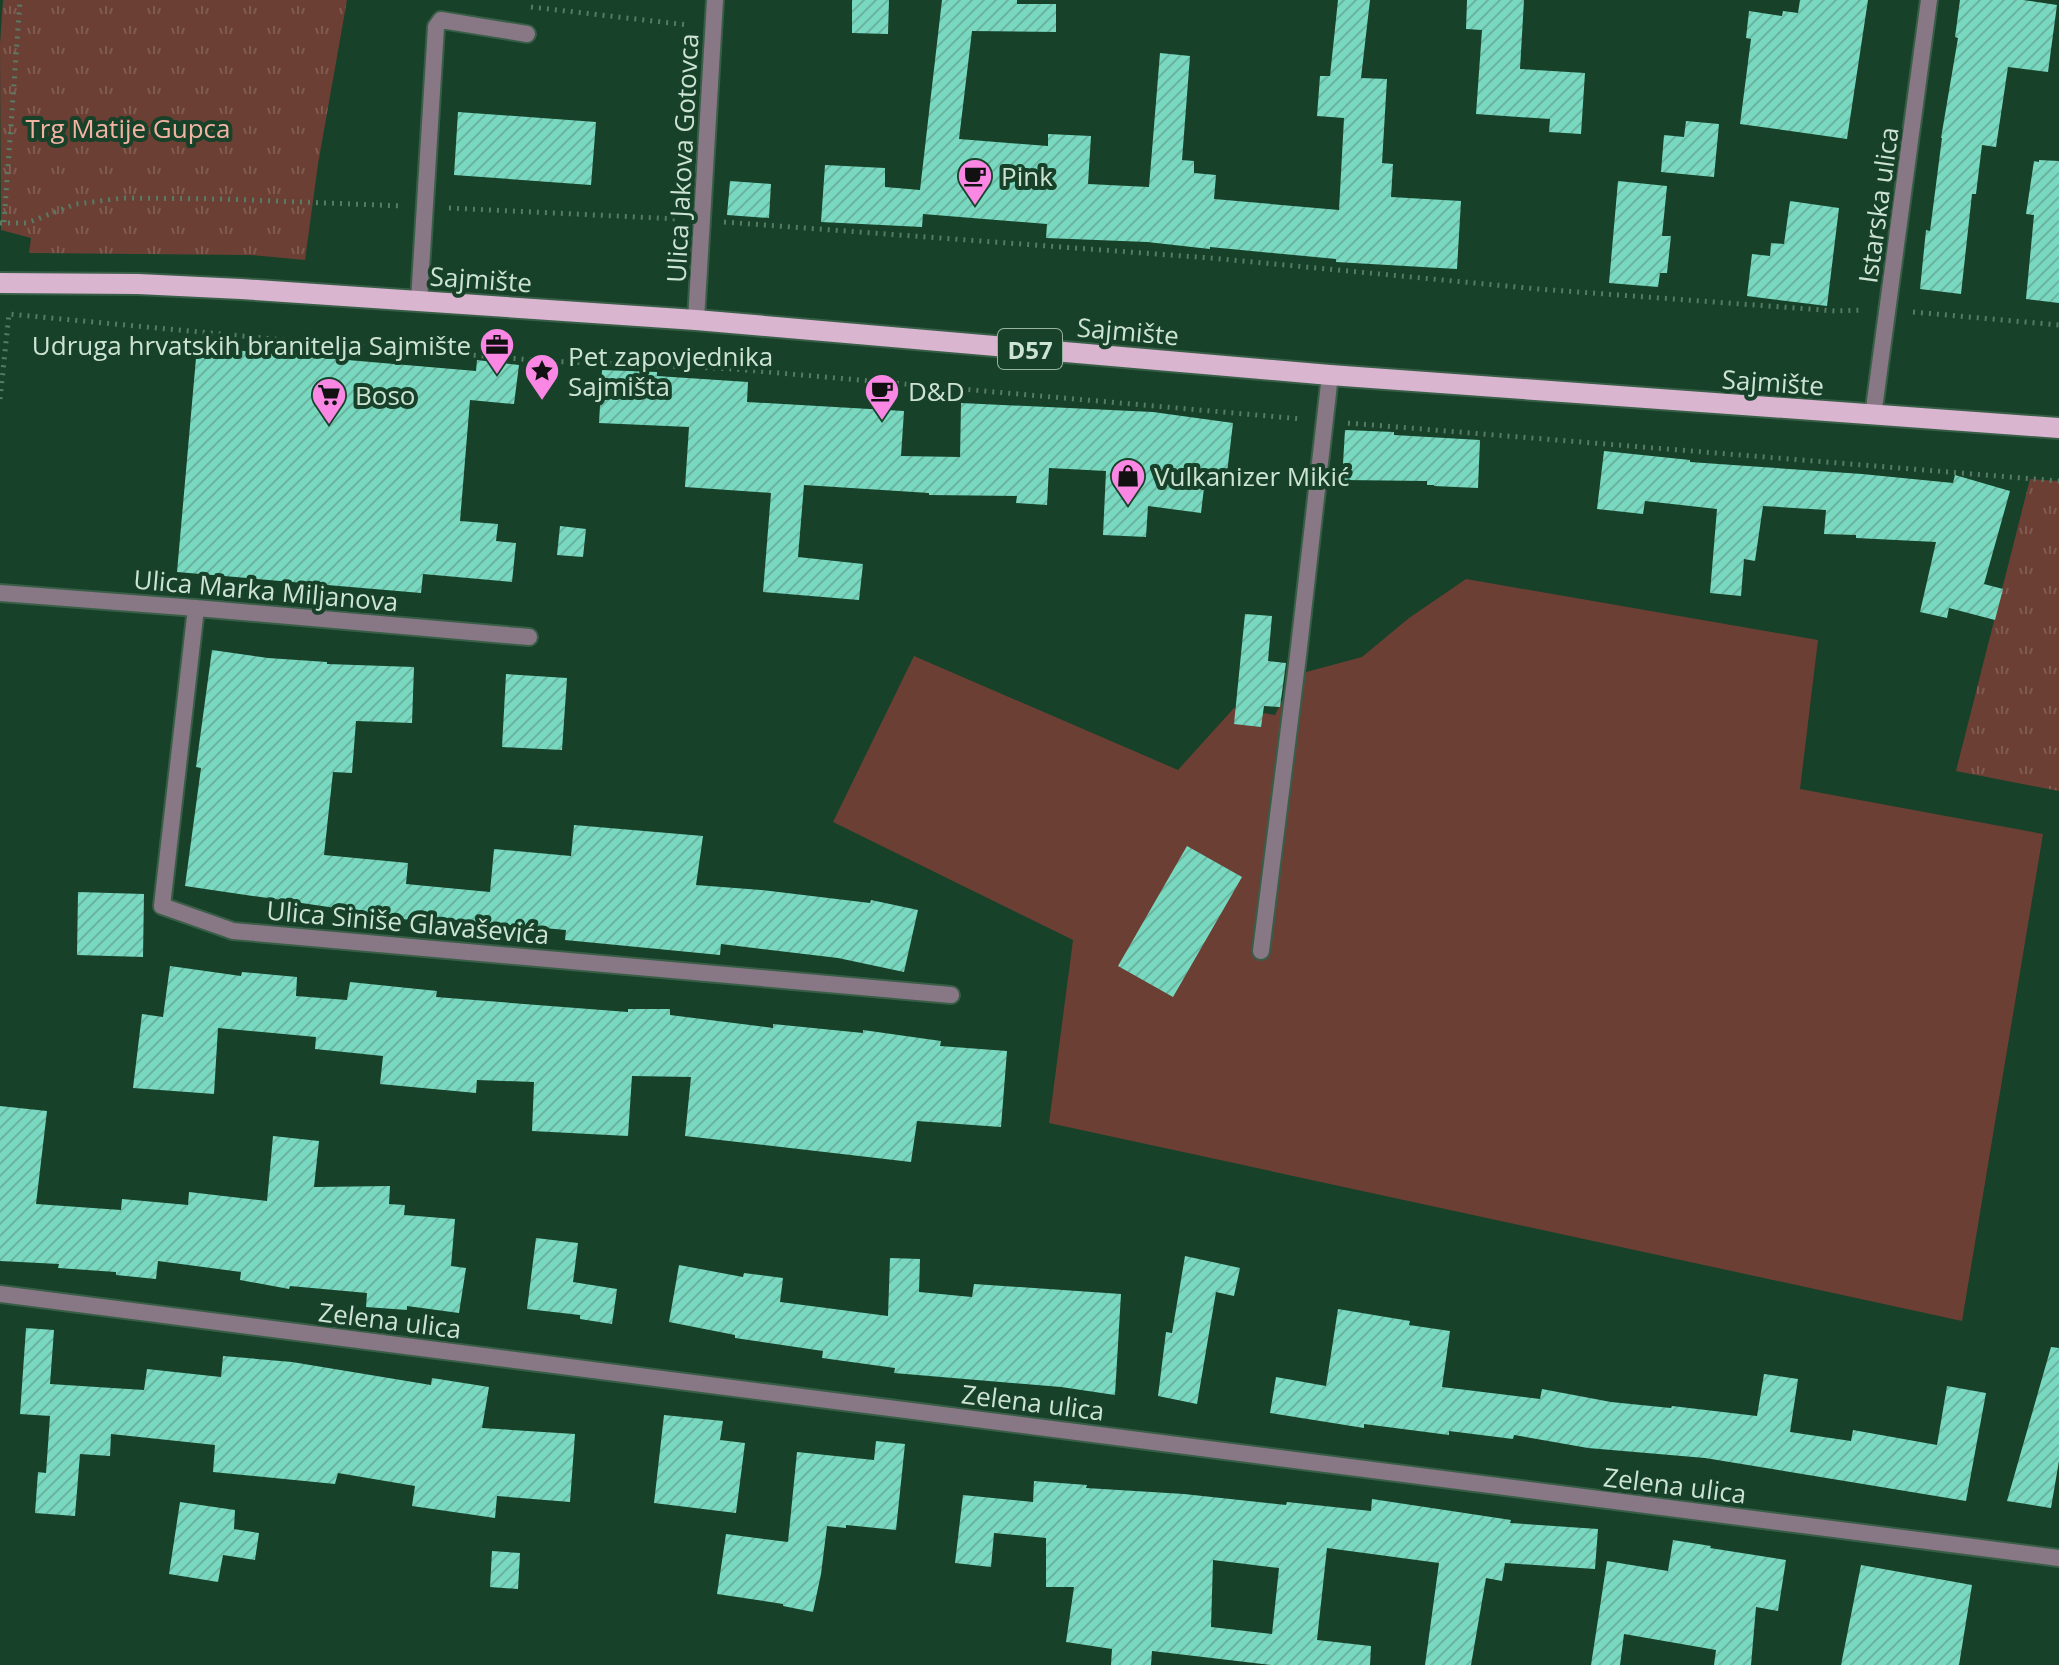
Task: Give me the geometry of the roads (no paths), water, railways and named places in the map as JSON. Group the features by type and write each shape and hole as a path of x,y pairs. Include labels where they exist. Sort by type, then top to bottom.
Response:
{"main road":[{"name":"Sajmište","path":"0,283 138,284 696,320 1330,375 2059,428"}],"street":[{"name":"Ulica Jakova Gotovca","path":"696,320 715,0"},
{"name":"Istarska ulica","path":"1873,416 1929,0"},
{"path":"419,301 436,27 441,20 527,34"},
{"path":"1261,951 1330,375"},
{"name":"Ulica Marka Miljanova","path":"0,593 529,637"},
{"name":"Ulica Siniše Glavaševića","path":"196,608 162,906 233,931 951,995"},
{"name":"Zelena ulica","path":"0,1294 2059,1558"}],"place":[{"name":"Pink","path":"975,207"},
{"name":"Udruga hrvatskih branitelja Sajmište","path":"497,376"},
{"name":"Pet zapovjednika Sajmišta","path":"542,402"},
{"name":"D&D","path":"882,422"},
{"name":"Boso","path":"329,426"},
{"name":"Vulkanizer Mikić","path":"1128,507"}],"park label":[{"name":"Trg Matije Gupca","path":"128,128"}]}
